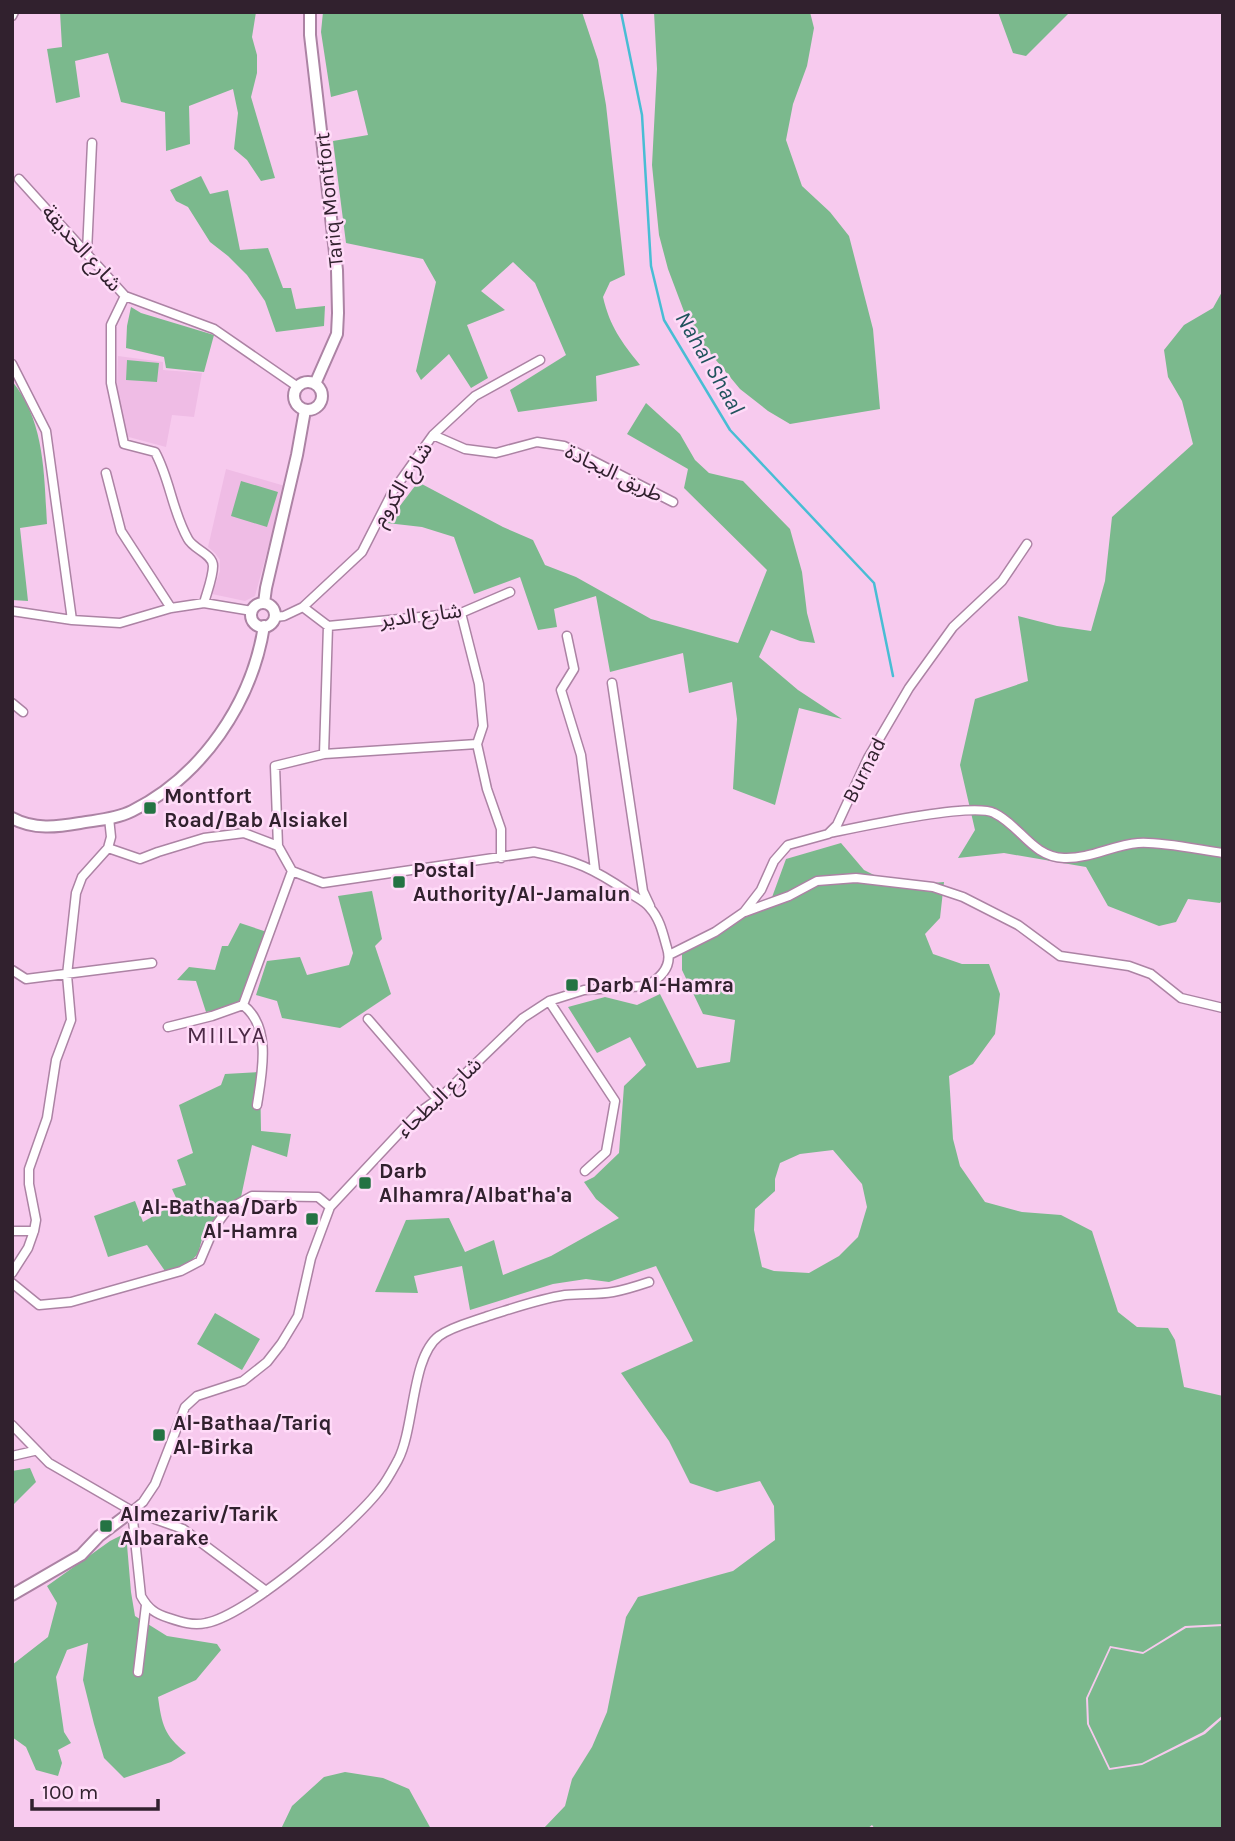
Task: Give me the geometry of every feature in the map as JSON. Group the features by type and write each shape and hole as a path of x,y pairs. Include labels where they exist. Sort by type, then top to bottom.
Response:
{"main road":[{"name":"Tariq Montfort","path":"310,12 310,36 337,271 338,313 337,334 315,384"},
{"path":"306,382 315,384 321,391 320,404 314,409 305,410 295,400 298,387 306,382"},
{"path":"264,603 305,410"},
{"path":"264,603 274,609 275,617 271,623 264,626 254,622 252,611 257,605 264,603"},
{"path":"12,818 34,826 56,827 109,818 131,811 170,787 204,756 246,688 258,659 264,626"},
{"path":"12,1595 81,1555 99,1536 132,1511"}],"street":[{"path":"87,252 92,143"},
{"name":"شارع الحديقة","path":"19,179 125,296 214,329 298,387"},
{"path":"125,296 111,325 111,383 119,428 124,444 155,452 161,462 173,506 189,541 211,559 213,566 204,603"},
{"name":"شارع الكروم","path":"275,617 303,607 362,552 393,491 433,435 475,396 540,360"},
{"path":"12,364 46,430 72,620"},
{"name":"طريق البجادة","path":"433,435 465,449 496,453 537,442 564,446 673,502"},
{"path":"106,473 121,531 171,608"},
{"name":"Burnad","path":"828,834 837,825 867,758 909,688 953,627 1002,581 1027,544"},
{"name":"شارع الدير","path":"328,625 461,612 510,592"},
{"path":"12,611 72,620 120,623 171,608 204,603 252,611"},
{"path":"303,607 328,625 324,754"},
{"path":"461,612 479,684 483,726 477,744 487,789 501,829 501,858"},
{"path":"567,636 574,669 561,690 581,755 595,870"},
{"path":"612,683 643,891 661,926 669,955 715,932 744,912 789,896 817,881 856,878 933,887 963,897 1018,925 1060,956 1129,966 1151,974 1181,998 1223,1007"},
{"path":"12,703 23,712"},
{"path":"477,744 324,754 275,765 278,846 292,871 323,883 534,852 567,858 595,870 650,906"},
{"path":"744,912 761,890 774,862 788,845 828,834 948,813 991,811 1008,820 1042,853 1063,858 1102,853 1138,843 1223,853"},
{"path":"12,1273 28,1248 34,1231 36,1220 29,1169 47,1118 56,1060 71,1020 68,975 76,893 82,877 108,848 111,837 109,818"},
{"path":"108,848 141,859 204,838 244,833 278,846"},
{"path":"168,1027 212,1016 243,1004 292,871"},
{"name":"شارع البطحاء","path":"132,1511 143,1502 155,1484 185,1407 197,1396 243,1381 267,1362 281,1344 298,1316 311,1258 330,1207 417,1114 437,1100 523,1018 549,1001 583,990 646,985 665,972 669,955"},
{"path":"12,970 26,979 152,963"},
{"path":"549,1001 615,1101 606,1152 585,1171"},
{"path":"243,1004 250,1010 263,1040 264,1060 257,1105"},
{"path":"368,1019 437,1100"},
{"path":"12,1283 39,1306 71,1302 181,1271 200,1261 214,1228 227,1210 252,1196 318,1197 330,1207"},
{"path":"12,1231 34,1231"},
{"path":"132,1511 141,1596 146,1605 158,1615 185,1623 208,1623 228,1615 265,1591 358,1514 382,1488 404,1446 423,1356 440,1336 466,1324 538,1301 566,1295 613,1292 649,1283"},
{"path":"12,1426 49,1464 132,1511 183,1529 265,1591"},
{"path":"12,1456 34,1451"},
{"path":"138,1672 146,1605"}],"shaded area":[{"path":"118,356 163,362 163,370 202,373 194,417 172,415 166,447 125,436 117,389"},
{"path":"226,469 285,486 255,596 245,601 212,594 220,571 220,560 208,547"}],"green space":[{"path":"60,12 256,12 252,37 257,55 257,73 251,97 275,178 261,181 247,160 234,149 238,113 233,89 189,106 190,144 166,151 165,112 121,102 108,53 75,61 80,97 56,103 47,49 62,47"},
{"path":"323,12 582,12 598,60 606,105 625,275 610,282 603,297 617,333 640,365 596,376 597,401 518,412 510,390 566,355 535,283 513,262 481,291 505,310 467,325 488,378 471,388 449,354 421,380 416,371 436,282 423,259 346,243 333,141 368,135 357,90 331,97 321,32"},
{"path":"654,12 810,12 814,28 807,66 793,104 786,140 802,186 830,212 849,236 873,329 880,409 790,424 740,389 691,330 668,269 659,235 652,165 657,69"},
{"path":"998,12 1070,12 1026,56 1013,53"},
{"path":"201,176 210,194 228,190 240,250 268,248 283,288 291,288 296,309 325,306 324,326 276,332 265,301 247,275 210,242 188,207 176,201 170,190"},
{"path":"1223,290 1223,898 1220,903 1188,899 1176,922 1159,926 1108,906 1086,867 1004,853 958,858 975,830 960,765 975,699 1028,681 1018,616 1091,631 1105,581 1112,517 1193,444 1182,401 1168,377 1164,350 1184,325 1213,308"},
{"path":"131,307 141,313 214,335 204,372 166,368 164,357 126,348"},
{"path":"127,360 159,363 157,382 126,380"},
{"path":"12,381 31,413 37,431 45,486 47,524 20,528 28,601 12,600"},
{"path":"646,403 680,434 695,460 709,473 743,481 790,529 802,572 807,613 815,643 800,641 771,630 759,657 798,690 842,719 799,708 775,805 733,789 737,719 732,682 689,693 683,653 610,672 596,596 554,609 557,627 538,630 520,577 474,594 454,537 422,527 387,523 418,482 533,540 545,565 576,577 651,619 738,643 767,570 684,488 688,469 627,434"},
{"path":"241,481 278,492 267,527 231,516"},
{"path":"841,843 864,870 896,886 944,882 940,918 925,934 933,954 962,964 989,964 1000,994 995,1034 973,1064 949,1076 953,1139 960,1166 985,1202 1022,1212 1061,1215 1092,1231 1118,1312 1137,1327 1168,1328 1175,1340 1184,1387 1223,1396 1223,1624 1185,1626 1143,1652 1110,1646 1086,1698 1087,1724 1109,1770 1142,1765 1205,1734 1223,1718 1223,1829 875,1829 872,1825 867,1829 543,1829 565,1806 572,1779 592,1747 607,1712 626,1617 638,1597 733,1571 775,1540 774,1506 760,1481 717,1492 690,1483 669,1441 621,1373 693,1341 656,1266 609,1282 586,1279 553,1284 470,1310 462,1266 414,1276 418,1293 375,1292 406,1220 449,1218 465,1252 494,1240 503,1275 551,1256 619,1218 596,1199 584,1182 594,1177 619,1153 624,1086 646,1065 630,1037 597,1053 568,1007 605,997 637,1005 660,994 697,1068 730,1062 735,1020 703,1014 682,970 682,950 771,900 786,859","holes":["833,1150 862,1184 867,1207 858,1237 839,1256 809,1273 774,1271 762,1267 754,1230 755,1209 775,1191 775,1179 780,1163 800,1154"]},
{"path":"372,891 382,939 375,946 391,994 340,1028 282,1018 277,1001 256,995 267,961 300,957 307,975 349,965 353,953 338,896"},
{"path":"240,923 267,932 242,1000 231,1007 206,1012 196,981 177,980 189,967 215,970 222,946 228,946"},
{"path":"260,1072 261,1131 291,1134 287,1157 252,1145 241,1197 214,1219 203,1237 197,1255 189,1262 165,1271 147,1245 108,1257 94,1216 135,1201 143,1222 178,1202 172,1189 186,1185 177,1160 193,1153 179,1105 221,1085 225,1074"},
{"path":"215,1313 260,1339 242,1370 197,1344"},
{"path":"30,1468 36,1482 12,1506 12,1471"},
{"path":"126,1533 135,1616 167,1636 217,1644 221,1650 196,1680 158,1697 165,1729 186,1753 171,1762 124,1778 104,1758 83,1680 88,1643 67,1650 56,1677 64,1732 71,1743 58,1750 62,1763 58,1776 36,1770 26,1747 12,1737 12,1665 48,1637 57,1603 47,1586 110,1541"},
{"path":"1223,1626 1223,1715 1203,1732 1142,1763 1110,1768 1089,1724 1088,1698 1111,1648 1143,1654 1186,1628"},
{"path":"345,1772 383,1778 409,1789 431,1829 281,1829 292,1806 324,1777"}],"waterway":[{"name":"Nahal Shaal","path":"621,12 642,115 651,266 664,320 730,430 874,583 893,676"}],"place":[{"name":"Montfort Road/Bab Alsiakel","path":"150,808"},
{"name":"Postal Authority/Al-Jamalun","path":"399,882"},
{"name":"Darb Al-Hamra","path":"572,985"},
{"name":"Darb Alhamra/Albat'ha'a","path":"365,1183"},
{"name":"Al-Bathaa/Darb Al-Hamra","path":"312,1219"},
{"name":"Al-Bathaa/Tariq Al-Birka","path":"159,1435"},
{"name":"Almezariv/Tarik Albarake","path":"106,1526"}],"district":[{"name":"MIILYA","path":"227,1035"}]}
